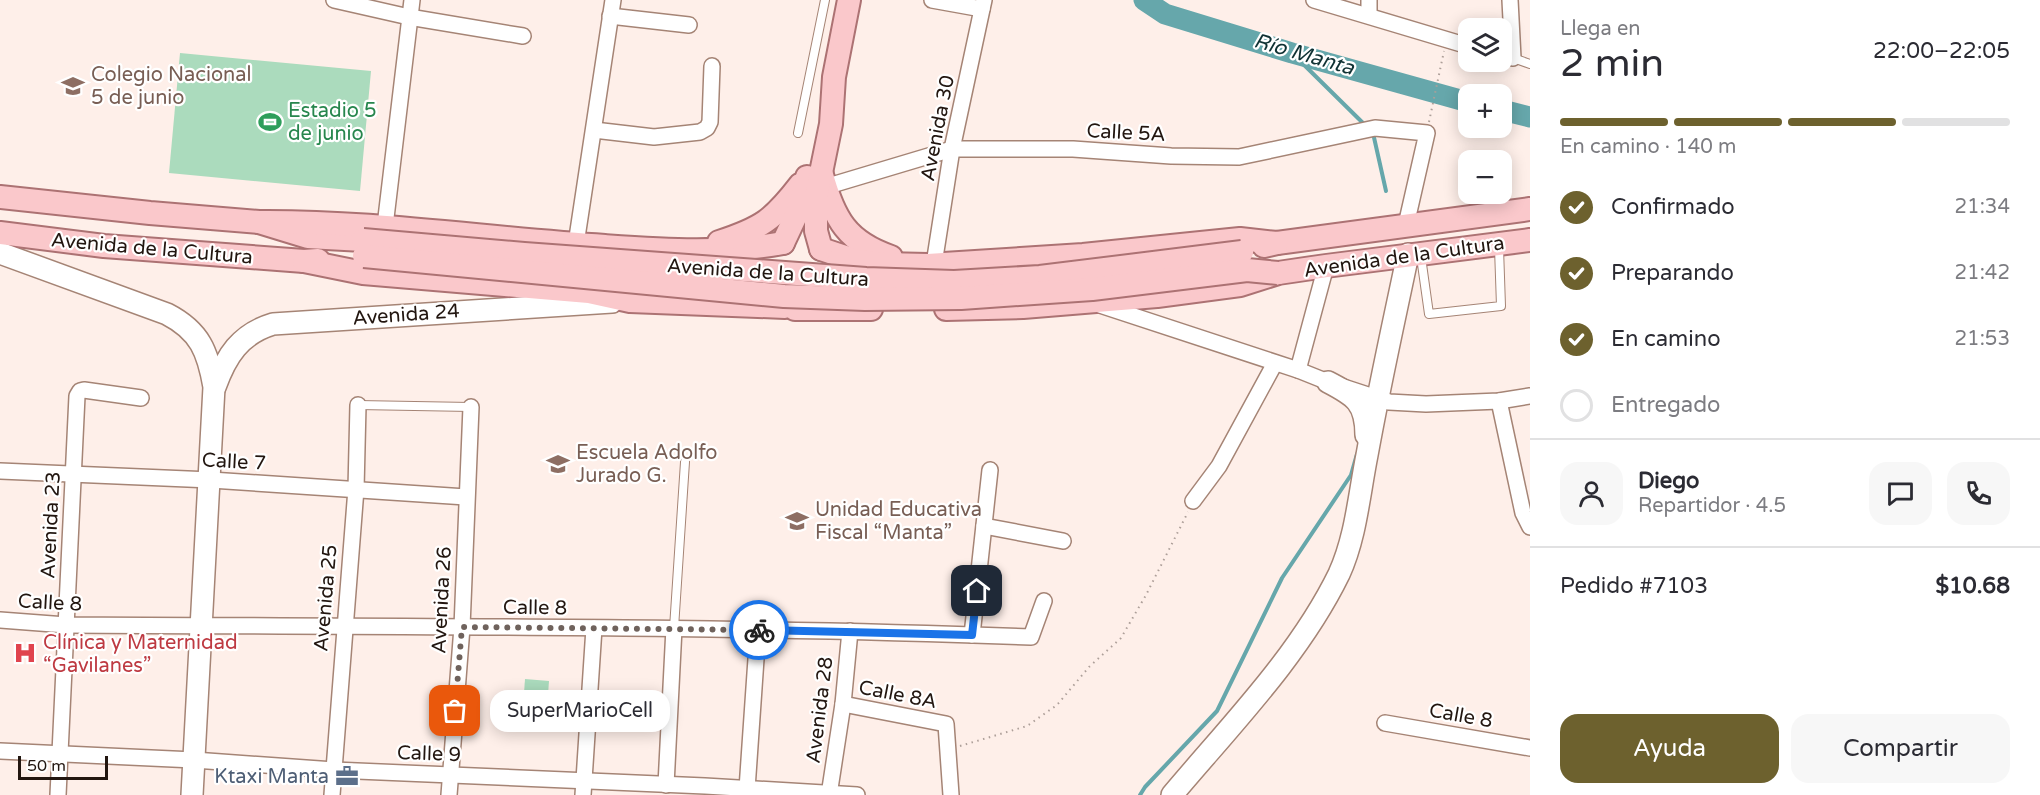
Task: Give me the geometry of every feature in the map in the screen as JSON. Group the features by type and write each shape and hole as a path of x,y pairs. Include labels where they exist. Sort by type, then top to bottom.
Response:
{"main road":[{"path":"821,249 816,231 815,214 818,178 831,124 834,77 849,0"},
{"path":"783,243 798,209 818,178"},
{"path":"690,251 750,232 768,221 818,178"},
{"path":"818,178 840,222 860,243 894,258 931,264"},
{"name":"Avenida de la Cultura","path":"0,197 259,222 321,222 386,226 576,244 690,251 739,249 783,243"},
{"name":"Avenida de la Cultura","path":"304,261 363,248 524,254 866,279 954,282 1040,277 1187,261 1242,252 1277,243 1530,209"},
{"name":"Avenida de la Cultura","path":"259,222 308,237 363,248 784,296 865,299 961,298 1080,290 1247,270 1278,273"},
{"name":"Avenida de la Cultura","path":"0,233 104,246 304,261 363,273 589,292 630,301 790,308 936,309 1092,303 1240,285 1278,273 1326,266 1530,240"},
{"name":"Avenida de la Cultura","path":"821,249 857,261 883,264 931,264 1083,255 1240,239 1277,243"},
{"path":"793,240 803,240 821,249 828,258 832,278 824,297 816,304 806,308 790,308 775,301 767,292 763,281 766,258 773,249 793,240"},
{"name":"Avenida 24","path":"0,253 178,319 188,327 202,345 211,369 214,387 211,480 192,795"},
{"path":"1172,795 1233,726 1296,643 1326,597 1349,549 1378,399 1414,254"},
{"name":"Avenida 24","path":"214,387 221,368 234,347 256,330 273,324 630,301"},
{"path":"1328,382 1358,401 1364,411 1366,456"}],"street":[{"path":"334,0 409,17 523,36"},
{"path":"386,226 412,0"},
{"path":"576,244 614,0"},
{"path":"932,0 983,5"},
{"path":"1314,0 1369,8 1458,42"},
{"path":"1509,18 1510,0"},
{"name":"Avenida 30","path":"931,264 952,149 983,5"},
{"path":"610,16 689,25"},
{"path":"594,130 654,137 700,132 710,123 712,66"},
{"name":"Calle 5A","path":"818,178 952,149 1073,149 1171,156 1239,157 1375,128 1427,131"},
{"path":"1407,225 1427,131"},
{"path":"1298,370 1326,266"},
{"path":"1092,303 1389,402 1426,404 1498,401 1530,396"},
{"path":"1193,501 1219,466 1275,363"},
{"name":"Avenida 23","path":"58,795 77,396 80,391 84,390 141,398"},
{"path":"1498,401 1523,513 1530,527"},
{"name":"Avenida 25","path":"332,795 356,489 358,405"},
{"name":"Avenida 26","path":"449,795 462,627 471,407"},
{"path":"972,635 990,470"},
{"name":"Calle 7","path":"0,471 211,480 466,497"},
{"path":"984,526 1063,541"},
{"name":"Calle 8","path":"0,620 66,625 674,628 1031,637 1044,601"},
{"path":"584,788 594,628"},
{"path":"666,785 674,628"},
{"path":"747,789 758,630"},
{"name":"Avenida 28","path":"830,794 843,704 850,631"},
{"name":"Calle 8A","path":"843,704 946,724 947,750"},
{"name":"Calle 8","path":"1385,723 1530,748"},
{"path":"947,750 951,795"},
{"name":"Calle 9","path":"0,751 450,775 584,788 666,785 704,791 747,789 857,795"}],"lane":[{"path":"798,133 825,0"},
{"path":"1512,58 1530,64"},
{"path":"1414,254 1429,315 1501,306 1499,243"},
{"path":"358,405 471,407"},
{"path":"674,628 685,462"}],"path":[{"path":"1427,131 1445,46"},
{"path":"947,750 1028,726 1057,705 1089,667 1120,638 1146,595 1193,501"}],"green space":[{"name":"Estadio 5 de junio","path":"180,53 371,71 360,191 169,173"},
{"path":"525,679 549,681 546,722 522,721"}],"waterway":[{"name":"Río Manta","path":"1144,0 1165,14 1292,53 1458,99"},
{"path":"1292,53 1366,126"},
{"name":"Río Manta","path":"1512,112 1530,117"},
{"path":"1373,133 1386,191"},
{"path":"1140,795 1217,711 1282,578 1351,475 1357,454"}],"way so far":[{"path":"455,711 462,627 759,630"}],"place":[{"name":"Colegio Nacional 5 de junio","path":"73,86"},
{"name":"Estadio 5 de junio","path":"270,122"},
{"name":"Escuela Adolfo Jurado G.","path":"558,464"},
{"name":"Unidad Educativa Fiscal “Manta”","path":"797,521"},
{"name":"Clínica y Maternidad “Gavilanes”","path":"25,653"},
{"name":"SuperMarioCell","path":"455,711"},
{"name":"Ktaxi Manta","path":"347,776"}],"route":[{"path":"759,630 972,635 977,591"}]}
